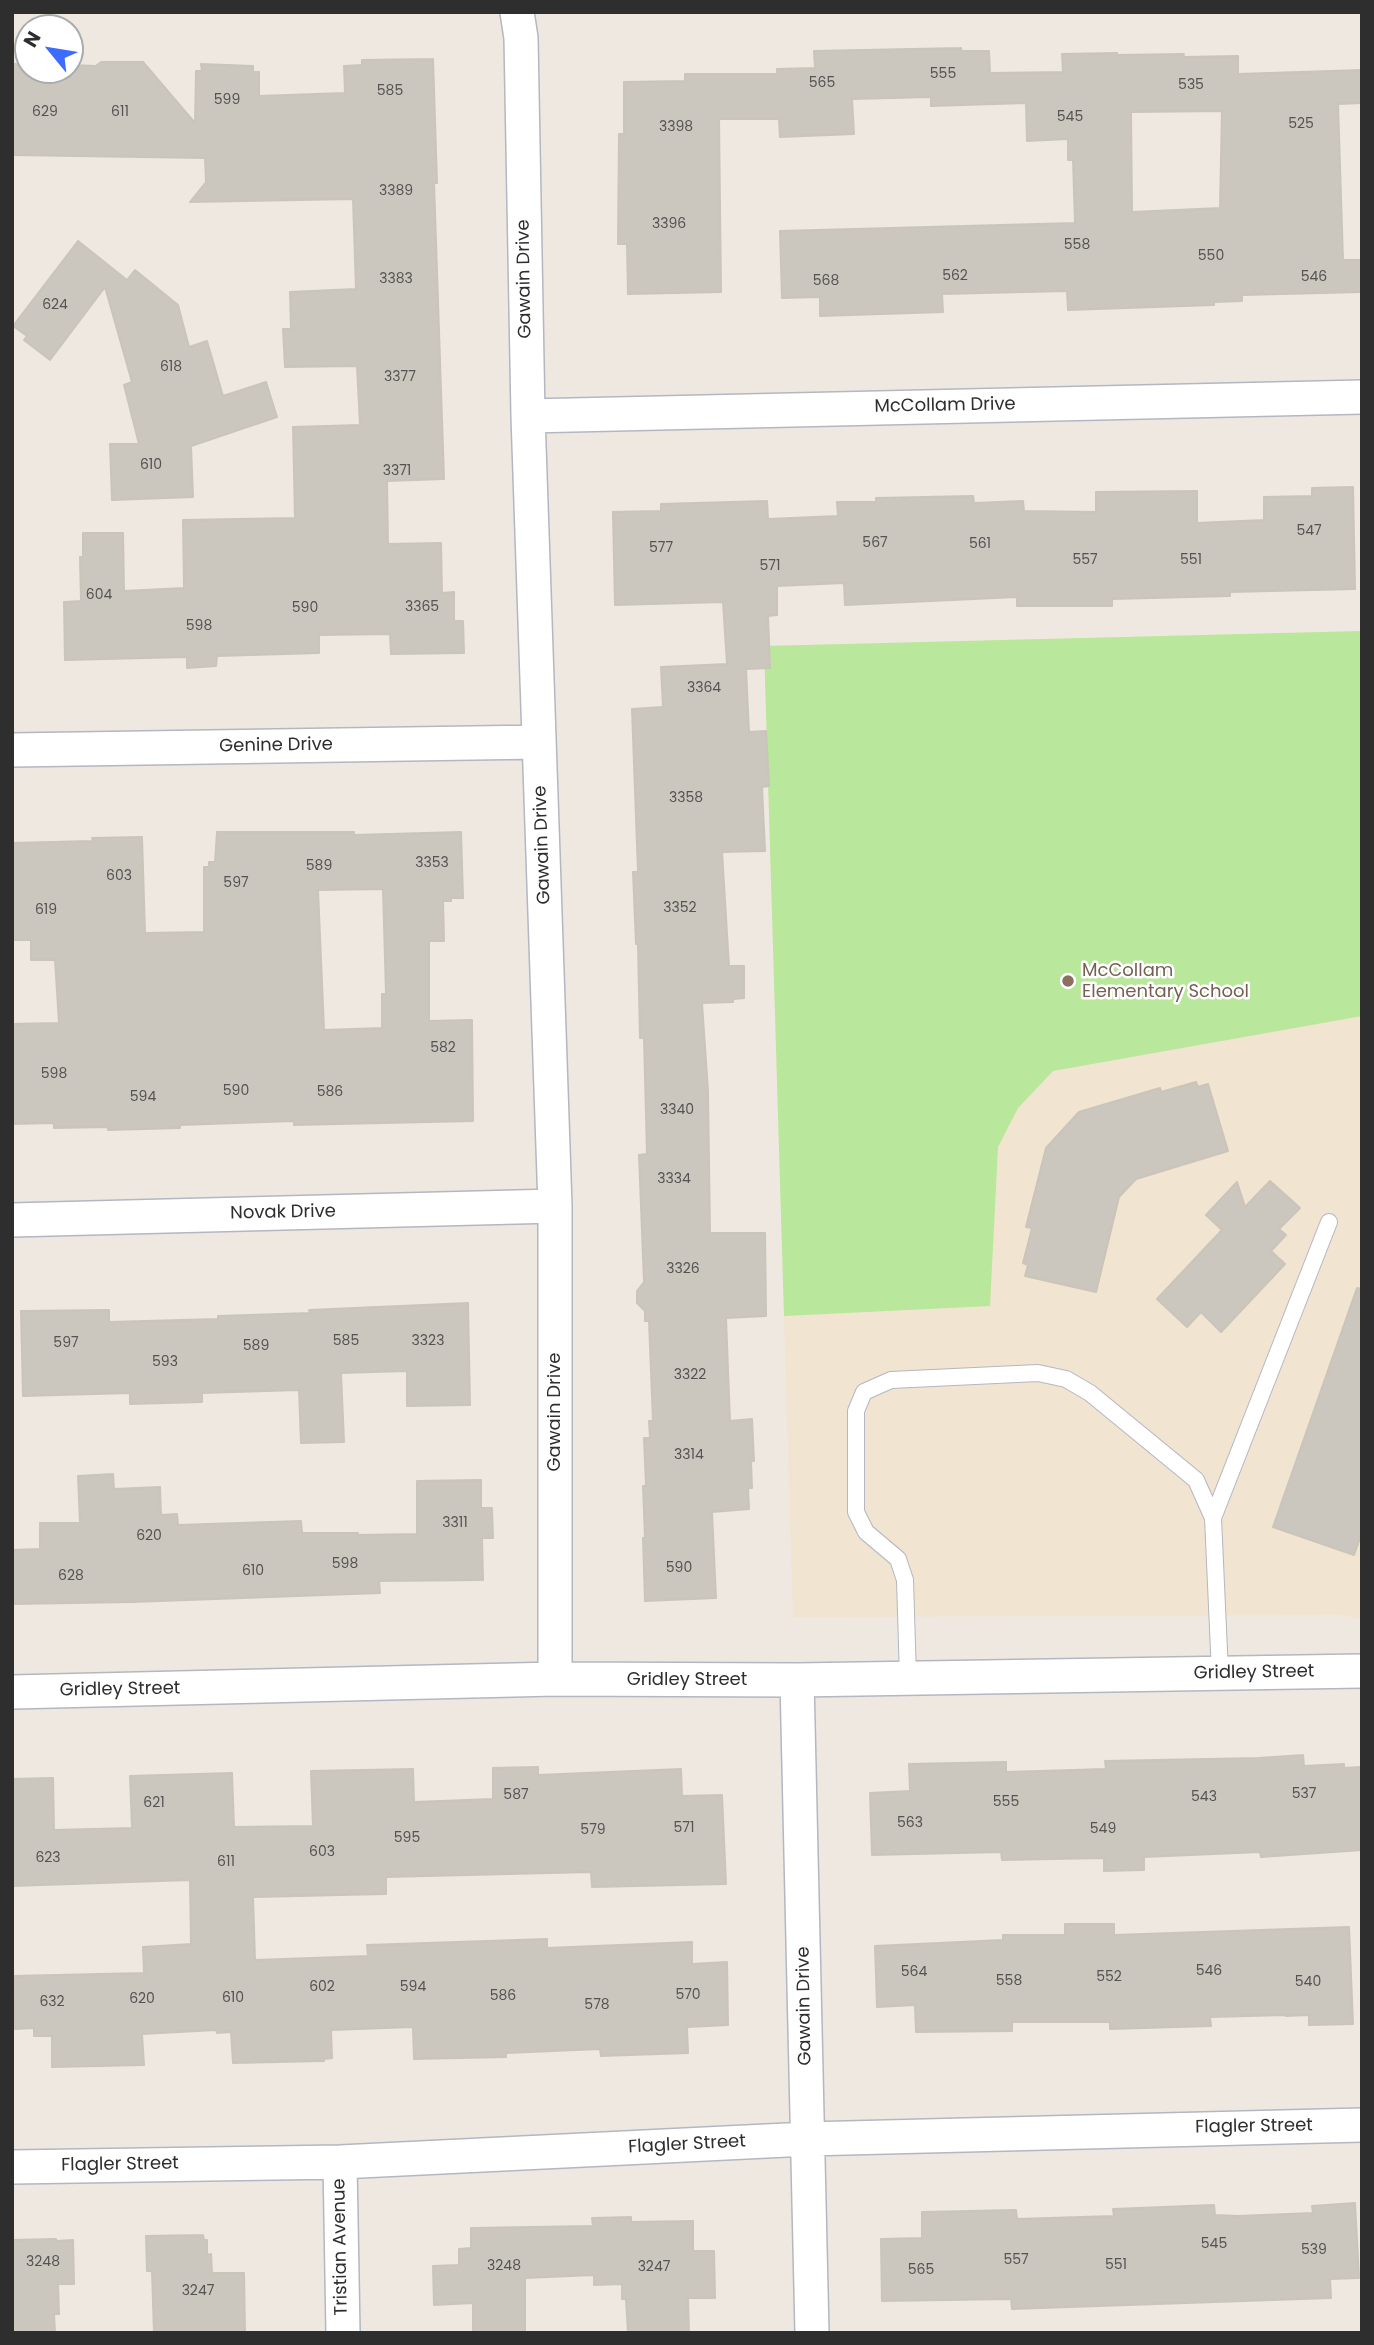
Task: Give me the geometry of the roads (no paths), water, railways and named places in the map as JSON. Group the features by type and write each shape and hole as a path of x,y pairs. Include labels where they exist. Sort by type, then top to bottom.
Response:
{"street":[{"name":"Gawain Drive","path":"517,12 521,38 528,416 555,1206 555,1679"},
{"name":"McCollam Drive","path":"528,416 1362,397"},
{"name":"Genine Drive","path":"12,750 539,742"},
{"name":"Novak Drive","path":"12,1220 555,1206"},
{"name":"Gridley Street","path":"12,1692 555,1679 797,1680 1362,1671"},
{"name":"Gawain Drive","path":"797,1680 811,2333"},
{"name":"Flagler Street","path":"12,2167 340,2162 807,2138 1362,2125"},
{"name":"Tristian Avenue","path":"340,2162 343,2333"}],"lane":[{"path":"1213,1518 1329,1222"},
{"path":"908,1678 905,1580 898,1559 866,1532 856,1512 856,1411 864,1392 891,1380 1038,1373 1066,1379 1090,1392 1196,1480 1213,1518 1220,1673"}],"place":[{"name":"McCollam Elementary School","path":"1068,981"}]}
